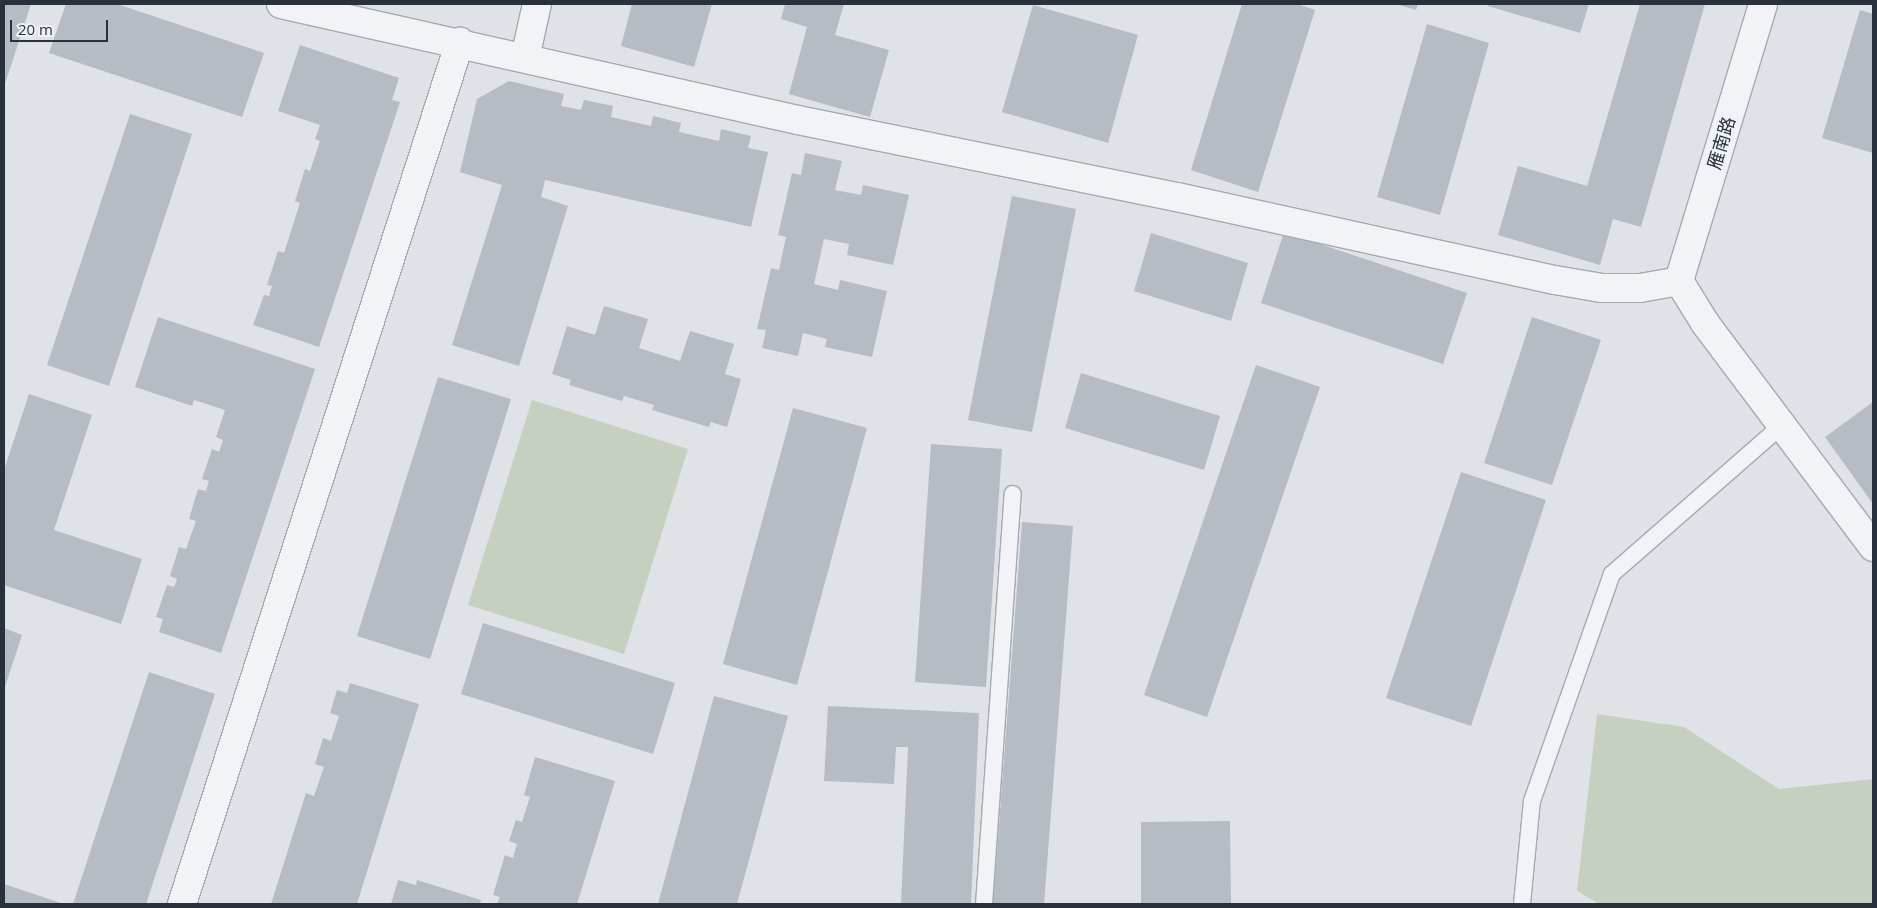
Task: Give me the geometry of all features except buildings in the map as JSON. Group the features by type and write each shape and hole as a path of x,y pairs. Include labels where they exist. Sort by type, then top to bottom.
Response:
{"street":[{"path":"280,4 460,42 798,120 1177,197 1555,280 1621,288 1679,282 1782,425 1873,546"},
{"path":"525,58 537,4"},
{"name":"雁南路","path":"1679,282 1763,4"},
{"path":"182,904 460,42"}],"lane":[{"path":"1522,904 1532,801 1612,574 1782,425"},
{"path":"984,904 1013,494"}],"green space":[{"path":"532,400 688,449 624,654 468,605"},
{"path":"1597,714 1684,727 1779,789 1873,779 1873,904 1599,904 1577,891"}]}
